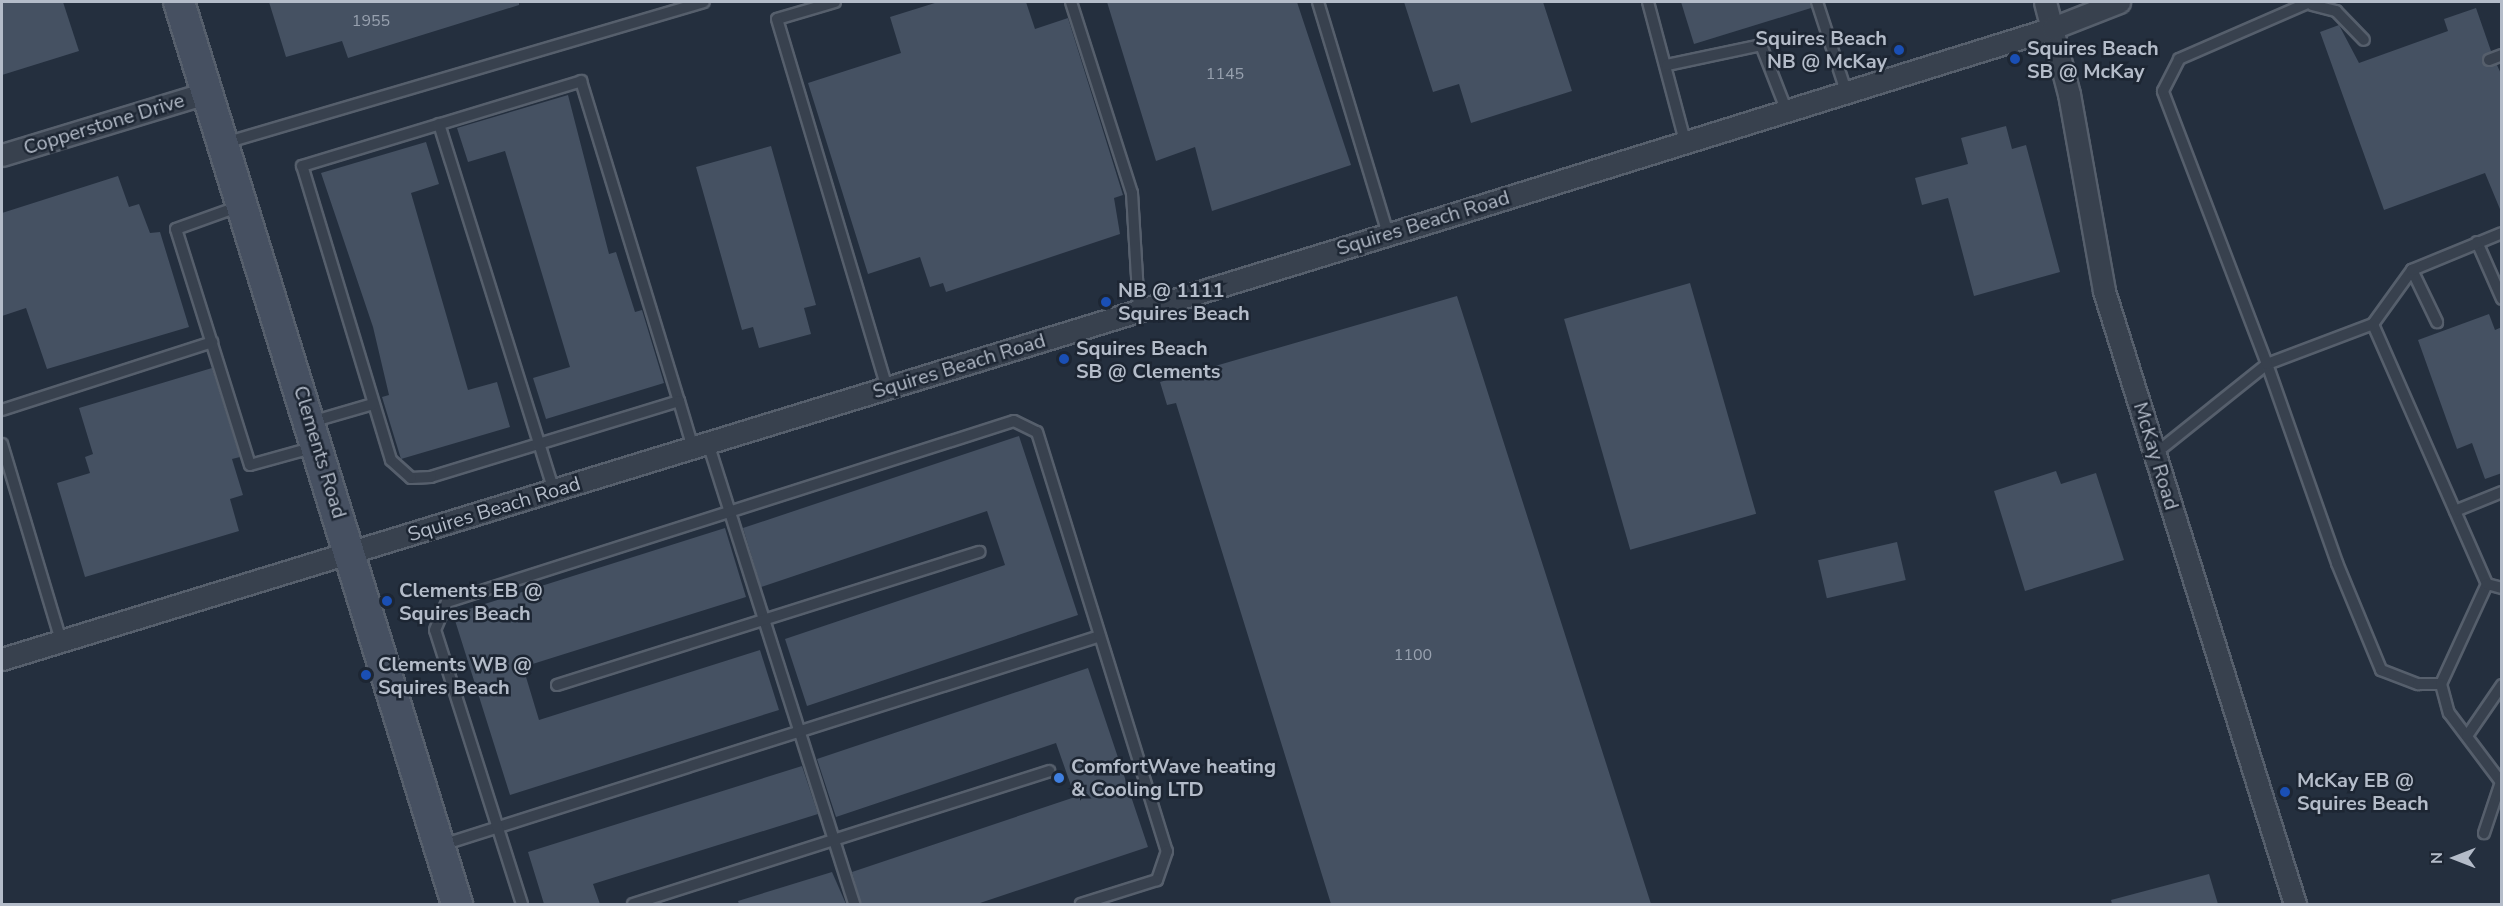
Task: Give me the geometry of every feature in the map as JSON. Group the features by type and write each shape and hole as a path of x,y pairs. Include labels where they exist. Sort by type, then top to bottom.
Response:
{"street":[{"name":"Clements Road","path":"179,2 315,434 457,904"},
{"name":"McKay Road","path":"2045,2 2053,28 2104,291 2295,904"},
{"name":"Squires Beach Road","path":"2,659 2053,28 2119,2"},
{"name":"Copperstone Drive","path":"2,155 206,93"}],"lane":[{"path":"222,144 704,2"},
{"path":"835,2 777,19 886,387"},
{"path":"1071,2 1132,194 1139,311"},
{"path":"1318,2 1388,234"},
{"path":"1648,2 1667,65 1685,141"},
{"path":"1817,2 1846,91"},
{"path":"2364,40 2336,11 2311,3 2180,59 2163,91 2267,364 2337,562 2381,670 2418,684 2441,684"},
{"path":"1667,65 1761,45 1786,109"},
{"path":"2489,60 2502,55"},
{"path":"679,401 539,444 411,478 391,460 302,166 580,81 679,401 731,511 797,730 855,904"},
{"path":"439,124 554,490"},
{"path":"242,205 176,229 250,465 374,404"},
{"path":"2156,453 2267,364 2373,324 2412,270 2502,233"},
{"path":"2477,242 2502,299"},
{"path":"2412,270 2438,322"},
{"path":"2373,324 2487,584 2441,684 2449,713 2501,782 2484,833"},
{"path":"2,410 212,342"},
{"path":"522,904 435,630 447,602 1014,421 1037,432 1167,851 1157,880 1081,904"},
{"path":"2,444 61,641"},
{"path":"2455,511 2502,492"},
{"path":"557,685 980,552"},
{"path":"2487,584 2502,588"},
{"path":"439,846 797,730 1100,636"},
{"path":"2467,736 2502,685"},
{"path":"633,904 834,842 1049,771"}],"building":[{"path":"2,2 63,2 79,51 2,75"},
{"path":"269,2 519,2 519,5 348,58 342,41 286,57"},
{"path":"938,2 1026,2 1035,29 1068,18 1123,195 1114,198 1120,234 946,292 943,283 930,287 920,257 868,274 808,83 901,53 890,17"},
{"path":"1107,2 1297,2 1351,165 1212,211 1195,147 1156,161"},
{"path":"1404,2 1543,2 1572,91 1471,123 1459,84 1433,92"},
{"path":"1681,2 1810,2 1811,8 1694,44"},
{"path":"2476,8 2491,51 2482,62 2497,65 2502,76 2502,214 2485,173 2384,210 2320,32 2339,25 2359,63 2448,31 2444,19"},
{"path":"568,95 609,254 616,252 635,312 642,310 664,383 546,419 533,378 570,367 505,151 468,162 457,128"},
{"path":"2006,126 2012,149 2026,145 2060,272 1974,296 1948,198 1922,205 1915,178 1968,164 1961,138"},
{"path":"426,142 439,184 411,193 468,390 497,382 510,427 401,459 382,397 389,395 373,327 321,173"},
{"path":"771,146 816,305 804,308 811,334 759,348 753,327 742,330 696,167"},
{"path":"118,176 129,207 139,204 150,233 160,232 189,327 47,369 26,308 2,316 2,213"},
{"path":"1690,283 1756,514 1630,550 1564,319"},
{"path":"1457,296 1651,904 1331,904 1176,403 1167,405 1160,382"},
{"path":"2489,314 2495,330 2502,327 2502,473 2485,479 2472,443 2457,449 2418,340"},
{"path":"212,368 240,457 232,459 243,495 230,499 239,531 85,577 57,483 90,473 85,457 93,454 79,408"},
{"path":"1019,436 1078,615 807,706 785,639 1005,565 987,511 761,587 743,528"},
{"path":"2056,471 2061,484 2096,473 2124,560 2025,591 1994,491"},
{"path":"725,528 746,597 523,667 539,720 760,650 779,710 510,795 453,614"},
{"path":"1897,542 1906,580 1827,598 1818,560"},
{"path":"1088,668 1148,847 977,904 861,904 852,872 1075,797 1056,743 836,817 817,759"},
{"path":"802,766 818,814 593,884 600,904 544,904 528,852"},
{"path":"832,872 846,904 739,904 738,901"},
{"path":"2209,874 2218,904 2112,904 2111,900"}],"place":[{"name":"Squires Beach NB @ McKay","path":"1899,50"},
{"name":"Squires Beach SB @ McKay","path":"2015,59"},
{"name":"NB @ 1111 Squires Beach","path":"1106,302"},
{"name":"Squires Beach SB @ Clements","path":"1064,359"},
{"name":"Clements EB @ Squires Beach","path":"387,601"},
{"name":"Clements WB @ Squires Beach","path":"366,675"},
{"name":"ComfortWave heating & Cooling LTD","path":"1059,778"},
{"name":"McKay EB @ Squires Beach","path":"2285,792"}]}
